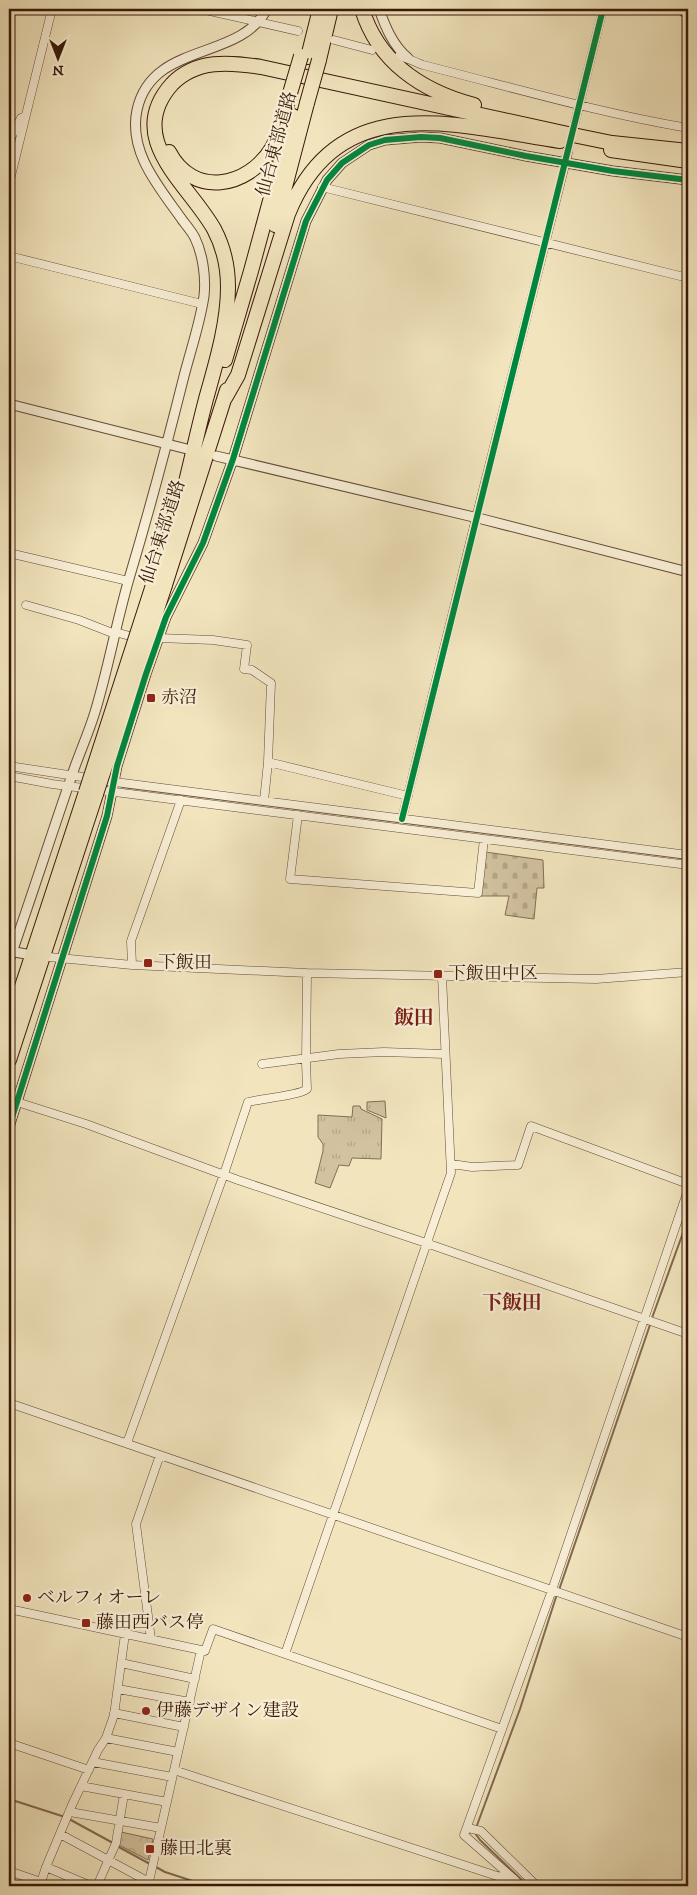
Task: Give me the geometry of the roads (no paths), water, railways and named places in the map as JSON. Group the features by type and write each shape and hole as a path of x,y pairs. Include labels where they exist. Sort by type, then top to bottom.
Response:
{"highway":[{"path":"309,58 313,9"},
{"name":"仙台東部道路","path":"160,584 181,502 248,280 298,101 320,9"},
{"name":"仙台東部道路","path":"309,58 332,9"},
{"path":"362,9 375,38 386,54 413,80 428,88 462,102 635,144"},
{"path":"181,502 223,330 228,287 221,243 198,204 166,164 156,141 155,130 158,109 167,90 188,73 203,66 223,63 254,66 524,125 612,142 688,151"},
{"path":"298,101 273,147 254,170 237,180 218,182 195,178 177,164 168,148 164,132 164,122 169,104 186,84 194,79 212,72 222,71 248,72 537,134 570,148"},
{"name":"仙台東部道路","path":"9,1026 91,793 160,584 225,398 254,301 298,101"},
{"path":"225,398 238,375 294,198 310,172 328,154 350,138 378,128 418,123 444,124 570,148 688,161"},
{"name":"仙台東部道路","path":"9,1060 91,793"}],"main road":[{"path":"683,9 688,14"}],"street":[{"path":"9,184 52,9"},
{"path":"201,9 298,31"},
{"path":"9,961 10,951 94,714 128,581 168,443 204,295 204,265 195,238 145,165 139,150 136,134 137,110 149,85 159,73 172,64 193,54 236,38 258,23 267,9"},
{"path":"380,9 386,27 403,57 412,61 654,123 688,128"},
{"path":"575,122 603,9"},
{"path":"334,40 372,50"},
{"path":"9,141 21,118 25,117"},
{"path":"9,1128 13,1101 88,877 114,787 126,737 157,641 166,616 203,543 233,459 306,221 322,187 342,163 355,153 369,145 405,137 440,138 565,163 688,180"},
{"path":"402,819 570,148"},
{"path":"322,187 688,278"},
{"path":"9,256 202,304"},
{"path":"9,404 187,449"},
{"path":"216,456 476,518 688,572"},
{"path":"9,552 128,581"},
{"path":"26,605 79,620 115,633 157,641 214,640 247,645 244,669 252,670 272,683 264,801"},
{"path":"268,762 408,796"},
{"path":"9,766 70,781"},
{"path":"9,776 264,801 688,855"},
{"path":"114,787 181,800 688,865"},
{"path":"132,965 132,941 181,800"},
{"path":"298,815 290,879 478,893 484,839"},
{"path":"10,951 26,954"},
{"path":"49,957 132,965 307,973 596,979 688,972"},
{"path":"127,1443 248,1102 303,1093 307,1089 307,973"},
{"path":"285,1654 451,1173 452,1164 444,1054 442,976"},
{"path":"262,1064 339,1054 384,1052 444,1054"},
{"path":"13,1101 86,1124 224,1174 426,1242 688,1334"},
{"path":"452,1164 472,1167 518,1165 531,1126 578,1145 688,1184"},
{"path":"521,1886 464,1835 473,1829 502,1729 556,1591 649,1321 688,1190"},
{"path":"9,1403 688,1637"},
{"path":"151,1639 136,1524 160,1455"},
{"path":"9,1609 205,1651 213,1629 502,1729"},
{"path":"9,1871 40,1884 81,1786 98,1750 106,1738 114,1713 125,1634"},
{"path":"60,1834 148,1884 201,1650"},
{"path":"121,1663 195,1679"},
{"path":"118,1689 190,1702"},
{"path":"114,1713 184,1727"},
{"path":"106,1738 178,1752"},
{"path":"9,1743 89,1770"},
{"path":"93,1762 173,1773 497,1876 514,1879"},
{"path":"81,1786 167,1802"},
{"path":"98,1886 115,1846 124,1794"},
{"path":"68,1817 120,1820 161,1828"},
{"path":"473,1829 537,1886"},
{"path":"46,1867 91,1886"}],"waterway":[{"path":"122,787 688,859"},
{"path":"652,1318 688,1219"},
{"path":"559,1590 651,1322"},
{"path":"476,1828 520,1709 557,1594"},
{"path":"9,1799 65,1817"},
{"path":"69,1819 113,1843"},
{"path":"475,1833 528,1886"},
{"path":"117,1846 150,1864"},
{"path":"154,1866 165,1872 208,1886"}],"tunnel":[{"path":"568,153 575,122"}],"place":[{"name":"赤沼","path":"151,698"},
{"name":"下飯田","path":"148,963"},
{"name":"下飯田中区","path":"438,974"},
{"name":"ベルフィオーレ","path":"27,1598"},
{"name":"藤田西バス停","path":"86,1623"},
{"name":"伊藤デザイン建設","path":"146,1711"},
{"name":"藤田北裏","path":"150,1849"}],"district":[{"name":"飯田","path":"414,1018"},
{"name":"下飯田","path":"512,1303"}]}
